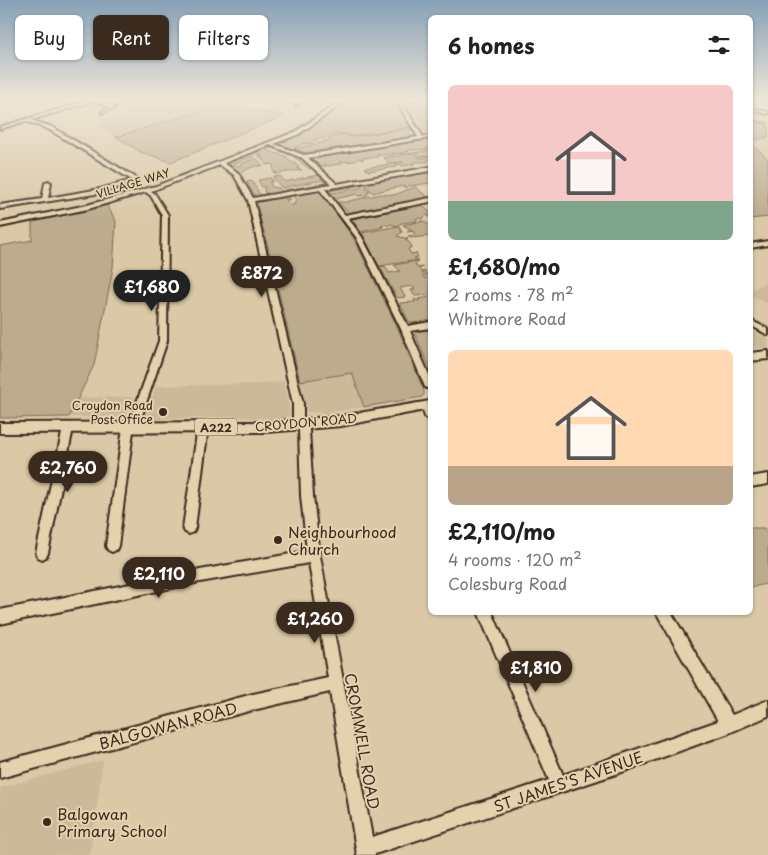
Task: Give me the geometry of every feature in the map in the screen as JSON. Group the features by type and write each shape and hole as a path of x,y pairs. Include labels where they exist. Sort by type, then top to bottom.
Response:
{"main road":[{"path":"753,357 768,355"},
{"name":"CROYDON ROAD","path":"0,428 266,427 302,425 428,410"}],"street":[{"path":"0,207 100,191 136,180 70,140"},
{"name":"VILLAGE WAY","path":"0,225 88,207 148,190 279,140"},
{"path":"304,157 409,140"},
{"path":"270,144 304,157 335,185"},
{"name":"CROMWELL ROAD","path":"221,163 236,174 251,200 298,404 298,419 304,430 307,496 314,556 366,852"},
{"path":"251,200 428,169"},
{"path":"44,201 48,183"},
{"path":"322,188 359,238 405,329 428,382"},
{"path":"112,546 130,428 163,343 165,215 148,190"},
{"path":"344,217 427,201"},
{"path":"753,246 768,243"},
{"path":"753,324 768,332"},
{"path":"405,329 428,325"},
{"path":"189,528 203,427"},
{"path":"42,553 68,428"},
{"path":"753,482 768,479"},
{"path":"0,617 314,556"},
{"path":"486,615 559,785"},
{"path":"665,615 729,725"},
{"name":"BALGOWAN ROAD","path":"0,770 253,702 337,683"},
{"name":"ST JAMES'S AVENUE","path":"366,852 729,725 768,708"}],"shaded area":[{"path":"121,140 225,140 171,162 141,152"},
{"path":"121,140 225,140 171,162 141,152"},
{"path":"287,140 315,140 312,143 302,144 293,149 278,144"},
{"path":"324,140 399,140 309,154 294,149 325,142"},
{"path":"428,140 428,149 408,150 409,152 405,151 406,153 403,152 402,154 392,153 394,155 377,155 378,157 362,158 363,160 359,158 355,161 340,162 341,164 328,166 324,164 326,166 321,167 311,158"},
{"path":"753,145 768,159 768,217 753,219"},
{"path":"271,146 297,156 312,168 309,169 293,156 271,148 265,150 288,157 286,159 296,164 299,167 297,168 302,170 274,174 277,173 274,173 273,164 266,165 262,160 263,157 259,157 262,156 259,156 261,154 254,153"},
{"path":"428,150 428,156 420,157 417,153 414,153 419,158 428,159 427,162 413,162 414,164 404,166 398,164 396,165 397,167 368,171 365,168 403,162 390,163 384,158"},
{"path":"252,154 254,156 233,164 237,166 242,165 240,164 256,158 263,166 254,166 240,173 229,163"},
{"path":"428,171 428,183 409,185 407,188 402,186 373,193 364,183"},
{"path":"319,175 327,184 285,192 284,190 325,183 322,180 282,188 273,177 280,176 285,182"},
{"path":"271,178 273,181 270,182 272,187 279,188 283,192 255,196 247,182 252,181 260,195 268,193 265,193 265,187 262,187 258,180"},
{"path":"362,183 363,185 330,191 332,193 366,187 370,192 367,193 368,195 358,196 357,194 336,199 329,190"},
{"path":"415,187 428,198 350,214 338,202 348,202 381,194 394,195"},
{"path":"316,191 321,192 354,239 396,324 424,391 422,397 364,407 352,373 300,381 256,203 288,196 291,200 285,199 291,205 294,205 296,199 292,195"},
{"path":"107,205 116,221 113,268 94,365 69,417 0,418 0,246 32,240 32,222"},
{"path":"421,205 428,210 428,216 426,215 422,220 419,218 416,219 417,221 398,225 402,232 397,236 408,239 405,240 412,247 408,249 411,254 416,253 418,257 414,258 418,260 379,266 362,233 398,226 390,224 388,226 386,224 381,225 383,227 361,232 352,219"},
{"path":"424,221 428,224 428,236 410,238 408,236 415,235 413,231 407,232 412,230 403,225"},
{"path":"418,261 415,263 417,268 423,267 419,269 421,272 426,271 422,272 422,274 428,274 423,276 428,278 428,295 415,296 411,290 415,289 411,286 400,288 405,297 397,298 380,267 385,266 389,273 400,271 394,265"},
{"path":"768,282 768,304 753,296 753,290"},
{"path":"428,297 428,321 409,322 400,303 415,302 414,299 420,300 418,299"},
{"path":"428,330 428,364 415,334 418,331"},
{"path":"753,331 768,339 768,347 753,349"},
{"path":"352,373 364,407 325,413 307,412 300,381"},
{"path":"284,381 290,414 285,419 268,420 246,417 148,419 146,416 156,386 260,384"},
{"path":"135,397 126,417 69,417 79,398"},
{"path":"753,528 764,528 768,534 768,583 753,587"},
{"name":"Balgowan Primary School","path":"103,760 90,855 0,855 0,788"}],"place":[{"name":"Croydon Road Post Office","path":"163,412"},
{"name":"Neighbourhood Church","path":"278,540"},
{"name":"Balgowan Primary School","path":"47,822"}]}
